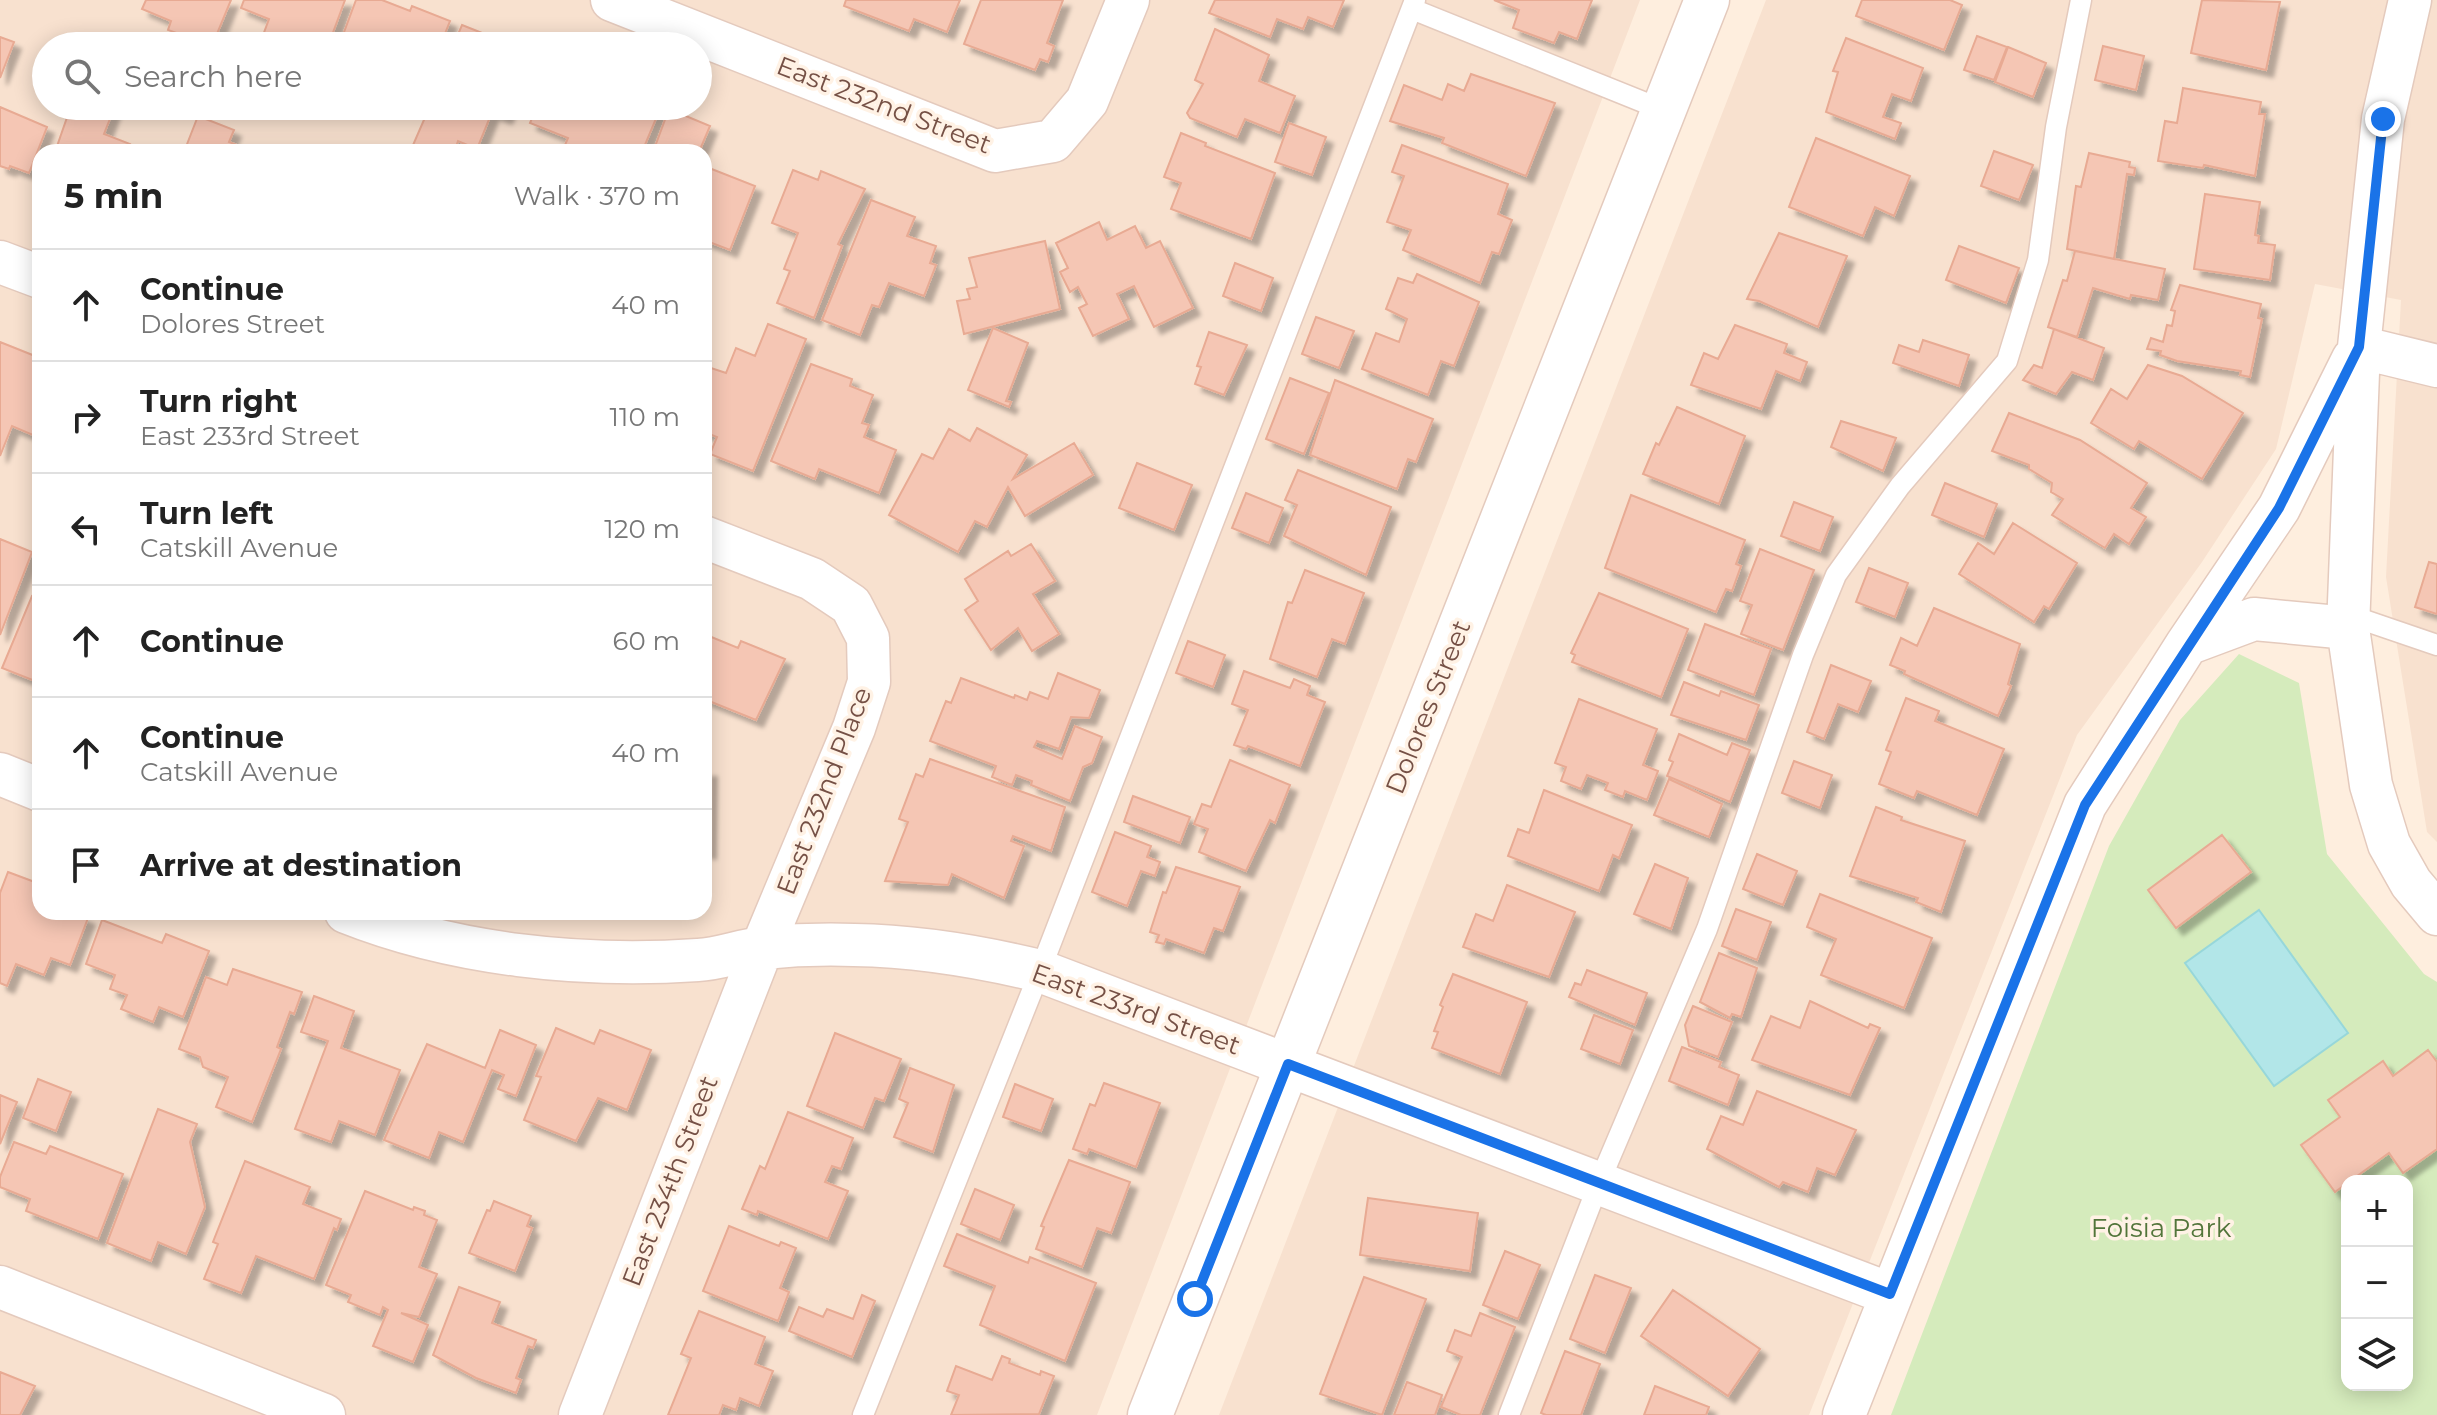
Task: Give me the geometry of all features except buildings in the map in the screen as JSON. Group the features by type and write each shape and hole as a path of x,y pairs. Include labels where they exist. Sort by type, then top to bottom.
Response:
{"street":[{"name":"East 232nd Street","path":"612,0 693,32"},
{"name":"East 232nd Street","path":"712,39 995,151 1053,141 1062,131 1087,101 1128,0"},
{"name":"Dolores Street","path":"1150,1415 1707,0"},
{"path":"2410,0 2383,119 2359,347 2349,622 2362,740 2375,800 2389,844 2403,870 2437,914"},
{"path":"0,262 32,274"},
{"path":"2359,347 2437,366"},
{"path":"1844,1415 2085,805 2187,644 2279,508 2359,347"},
{"name":"East 232nd Place","path":"712,540 812,579 851,605 868,638 869,682 854,728 762,948"},
{"path":"2187,644 2254,619 2349,622"},
{"path":"0,774 32,787"},
{"name":"East 233rd Street","path":"374,920 456,944 544,957 625,962 701,960 762,948 854,945 958,951 1040,971 1890,1294"},
{"name":"East 234th Street","path":"580,1415 762,948"},
{"path":"0,1287 324,1415"}],"lane":[{"path":"1509,1415 1599,1183 1707,929 1803,655 1836,575 1900,486 2007,361 2038,260 2056,127 2081,0"},
{"path":"863,1415 1040,971 1414,5 1663,110"},
{"path":"2349,622 2437,645"}],"shaded area":[{"path":"0,0 1640,0 1097,1415 0,1415"},
{"path":"1766,0 2437,0 2437,842 2427,832 2386,577 2401,300 2315,284 2276,449 2202,562 2077,735 1809,1415 1219,1415"}],"green space":[{"name":"Foisia Park","path":"2239,654 2299,683 2327,854 2424,974 2437,982 2437,1415 1891,1415 2109,846 2180,720"}],"water":[{"path":"2259,910 2348,1033 2274,1086 2185,963"}],"route":[{"path":"1195,1299 1288,1064 1890,1294 2085,805 2232,574 2279,508 2359,347 2383,119"}]}
